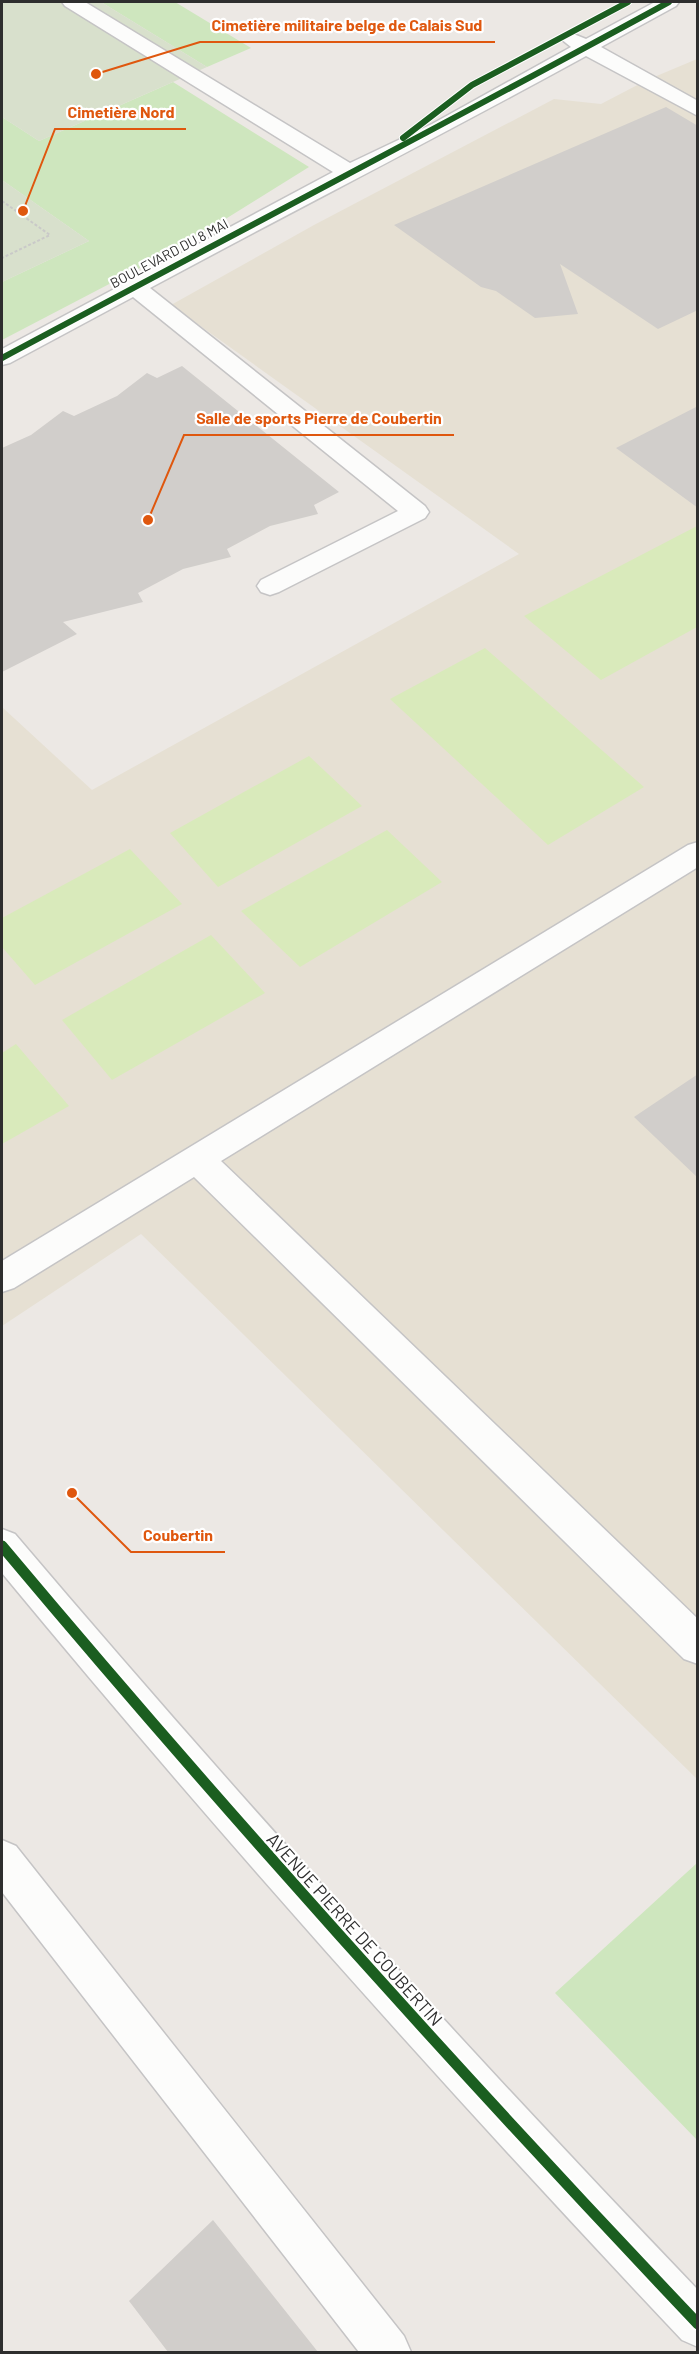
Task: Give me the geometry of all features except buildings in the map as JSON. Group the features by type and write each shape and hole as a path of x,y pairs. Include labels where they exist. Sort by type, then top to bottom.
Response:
{"street":[{"path":"72,2 349,172"},
{"name":"BOULEVARD DU 8 MAI","path":"349,172 409,133 472,85 628,2"},
{"name":"BOULEVARD DU 8 MAI","path":"2,358 349,172 439,128 669,2"},
{"path":"564,35 698,110"},
{"path":"135,287 416,512 270,586"},
{"path":"2,1278 698,853"},
{"path":"197,1160 698,1646"},
{"name":"AVENUE PIERRE DE COUBERTIN","path":"2,1546 260,1849 440,2047 698,2324"},
{"path":"2,1860 388,2352"}],"path":[{"path":"2,201 50,236 2,258"}],"shaded area":[{"path":"697,59 697,1779 141,1234 2,1326 2,707 92,790 519,554 171,305 314,225 554,99 601,104 647,80"}],"green space":[{"path":"2,2 101,2 207,67 39,141 2,117"},
{"path":"101,2 175,2 251,48 207,67"},
{"path":"173,82 309,167 182,246 2,340 2,282 89,241 2,180 2,117 39,141"},
{"path":"2,180 89,241 2,282"},
{"path":"697,526 697,627 601,680 524,616"},
{"path":"485,648 644,787 548,845 390,699"},
{"path":"309,756 362,806 218,887 170,833"},
{"path":"387,830 442,882 300,967 241,911"},
{"path":"130,849 182,904 35,985 2,947 2,918"},
{"path":"211,935 265,993 112,1080 62,1020"},
{"path":"16,1044 69,1106 2,1144 2,1053"},
{"path":"697,1863 697,2140 555,1993"}],"cycle path":[{"path":"403,138 472,85 628,2"},
{"path":"2,358 349,172 439,128 669,2"},
{"path":"2,1546 171,1745 343,1941 519,2134 698,2324"}],"place":[{"name":"Cimetière militaire belge de Calais Sud","path":"96,74"},
{"name":"Cimetière Nord","path":"23,211"},
{"name":"Salle de sports Pierre de Coubertin","path":"148,520"},
{"name":"Coubertin","path":"72,1493"}]}
